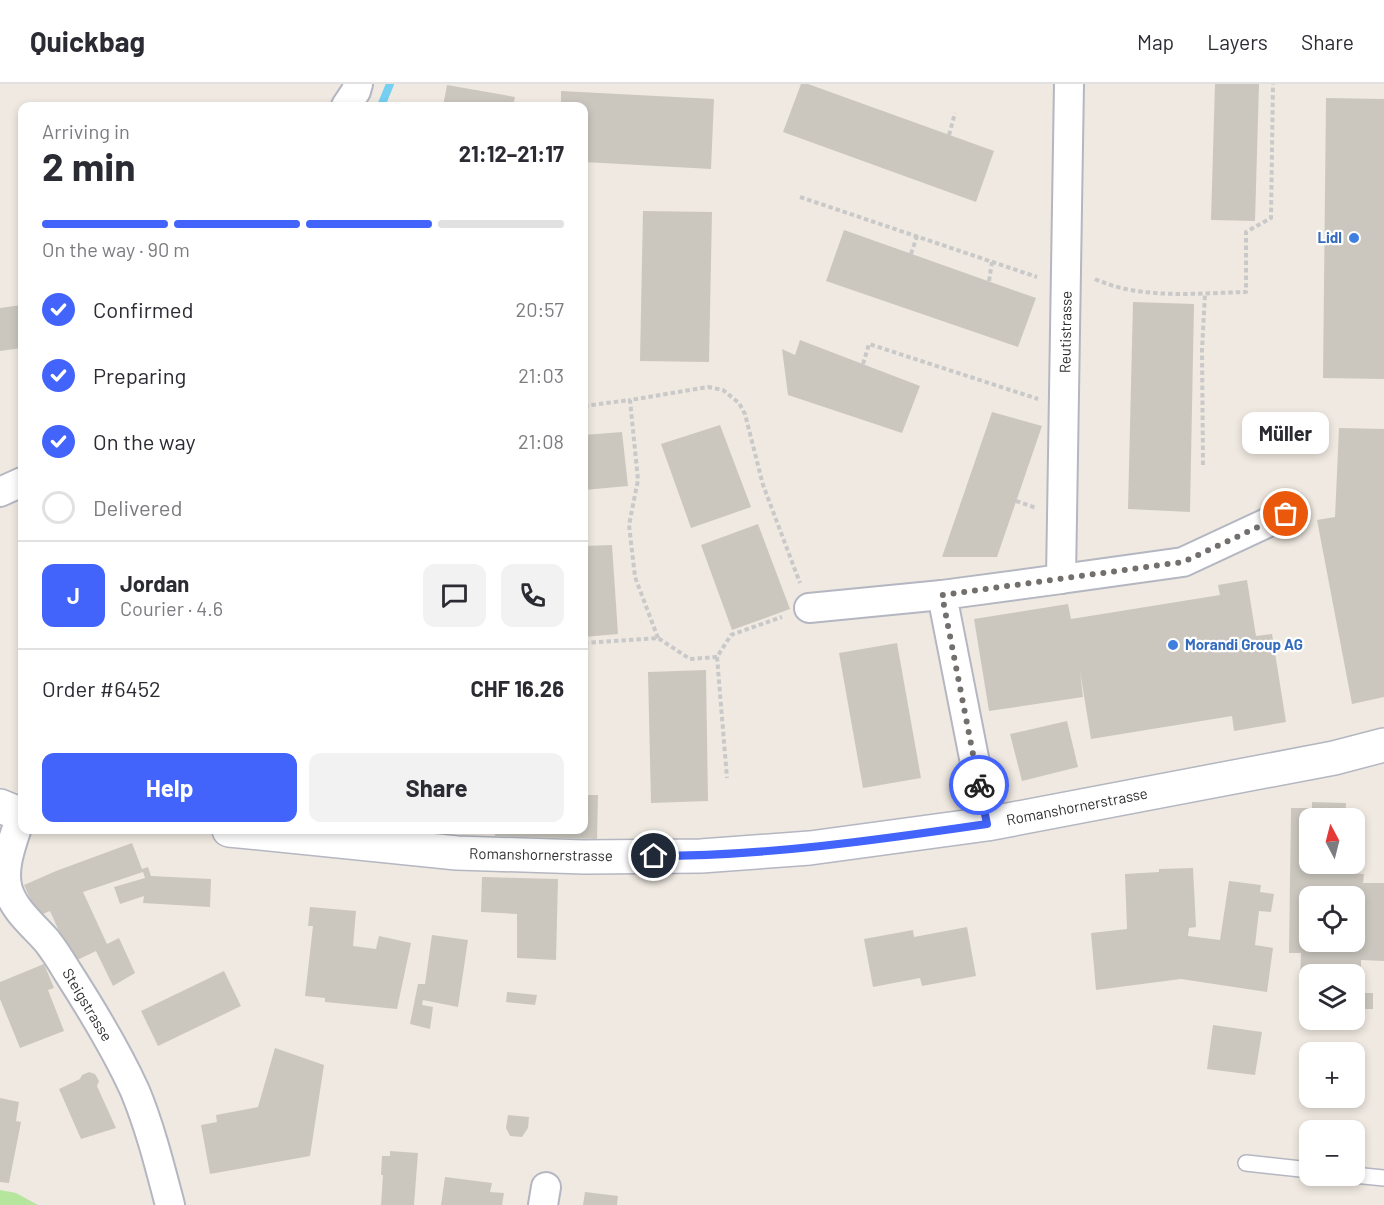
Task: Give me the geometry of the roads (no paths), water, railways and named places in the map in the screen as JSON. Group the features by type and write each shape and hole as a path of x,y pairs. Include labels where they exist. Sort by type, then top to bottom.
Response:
{"street":[{"path":"338,102 339,84"},
{"path":"349,102 356,92 358,84"},
{"name":"Reutistrasse","path":"1060,579 1069,84"},
{"path":"0,492 18,484"},
{"path":"809,608 942,595 1183,562 1286,514"},
{"path":"942,595 987,824"},
{"name":"Romanshornerstrasse","path":"269,834 457,853 584,857 701,856 810,848 987,824 1316,762 1384,745"},
{"name":"Steigstrasse","path":"14,812 5,879 9,894 26,920 48,942 66,969 120,1062 146,1121 170,1205"}],"lane":[{"path":"1246,1163 1299,1169"},
{"path":"1365,1176 1384,1178"}],"waterway":[{"path":"383,102 390,84"}],"place":[{"name":"Lidl","path":"1354,238"},
{"name":"Müller","path":"1286,514"},
{"name":"Morandi Group AG","path":"1173,645"}]}
